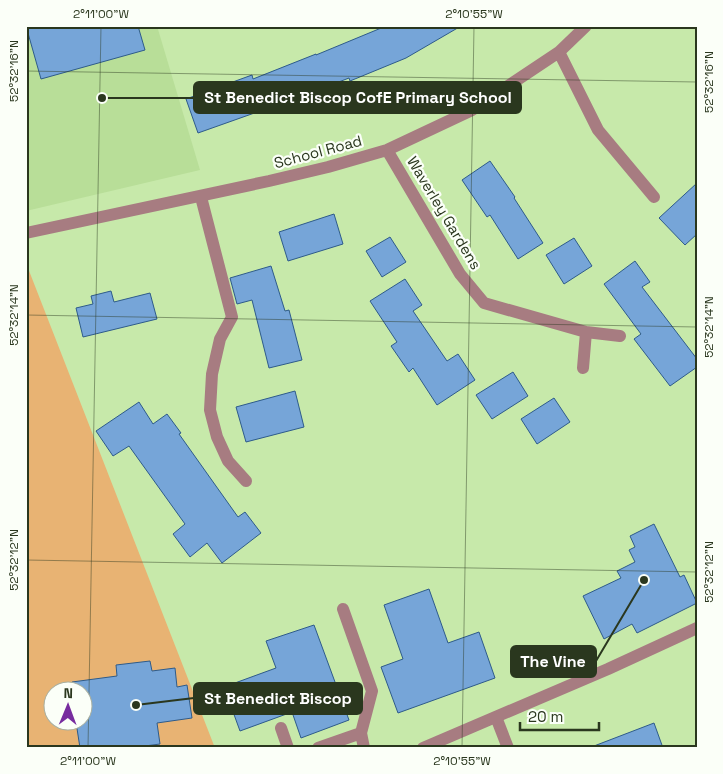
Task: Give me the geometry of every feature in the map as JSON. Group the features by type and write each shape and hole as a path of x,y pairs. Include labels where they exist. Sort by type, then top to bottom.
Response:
{"street":[{"name":"School Road","path":"26,233 312,171 387,150 472,110 559,52 586,26"},
{"path":"559,52 598,130 654,196"},
{"name":"Waverley Gardens","path":"387,150 460,274 484,303 586,332 620,336"},
{"path":"201,196 232,317 220,339 212,374 210,410 217,437 228,460 246,481"},
{"path":"583,368 586,332"},
{"path":"343,609 372,691 361,732 364,748"},
{"path":"423,748 608,669 697,628"},
{"path":"496,717 508,748"},
{"path":"281,728 288,748"},
{"path":"318,748 361,732"}],"shaded area":[{"path":"26,26 157,26 200,170 26,211"},
{"path":"26,263 215,748 26,748"}],"building":[{"path":"26,26 138,26 145,50 41,79"},
{"path":"386,26 461,26 406,58 350,81 349,78 277,106 198,133 186,99 252,75 253,79"},
{"path":"490,161 543,243 518,259 490,215 487,217 462,180"},
{"path":"697,183 697,234 685,245 659,218"},
{"path":"334,214 343,244 288,261 279,232"},
{"path":"390,237 406,262 382,277 366,251"},
{"path":"574,238 592,266 564,284 546,255"},
{"path":"635,261 650,282 642,287 697,359 697,367 670,386 634,339 641,334 604,284"},
{"path":"271,266 285,311 289,310 302,360 269,368 252,300 237,304 230,278"},
{"path":"405,279 422,305 413,311 447,361 458,354 475,380 437,405 413,368 409,372 391,346 397,342 370,301"},
{"path":"111,291 114,302 150,293 157,319 83,337 76,308 93,304 91,296"},
{"path":"513,372 528,396 492,419 476,395"},
{"path":"295,391 304,427 246,442 236,407"},
{"path":"554,398 570,422 537,444 521,419"},
{"path":"139,402 153,424 167,414 238,517 245,512 261,533 222,563 207,543 190,557 173,534 185,524 129,446 113,456 96,431"},
{"path":"654,524 680,577 684,575 697,603 637,633 632,624 604,639 583,596 621,578 617,571 635,562 629,550 635,547 630,536"},
{"path":"429,589 448,643 479,632 495,678 398,713 381,667 403,659 384,605"},
{"path":"314,625 349,720 301,738 292,712 240,731 224,687 276,668 266,641"},
{"path":"150,661 152,671 175,668 177,687 187,685 192,718 157,723 160,744 130,748 80,748 78,732 92,732 92,682 72,682 117,676 116,665"},
{"path":"654,723 663,748 594,748 594,746"}],"place":[{"name":"St Benedict Biscop CofE Primary School","path":"102,98"},
{"name":"The Vine","path":"644,580"},
{"name":"St Benedict Biscop","path":"136,705"}]}
